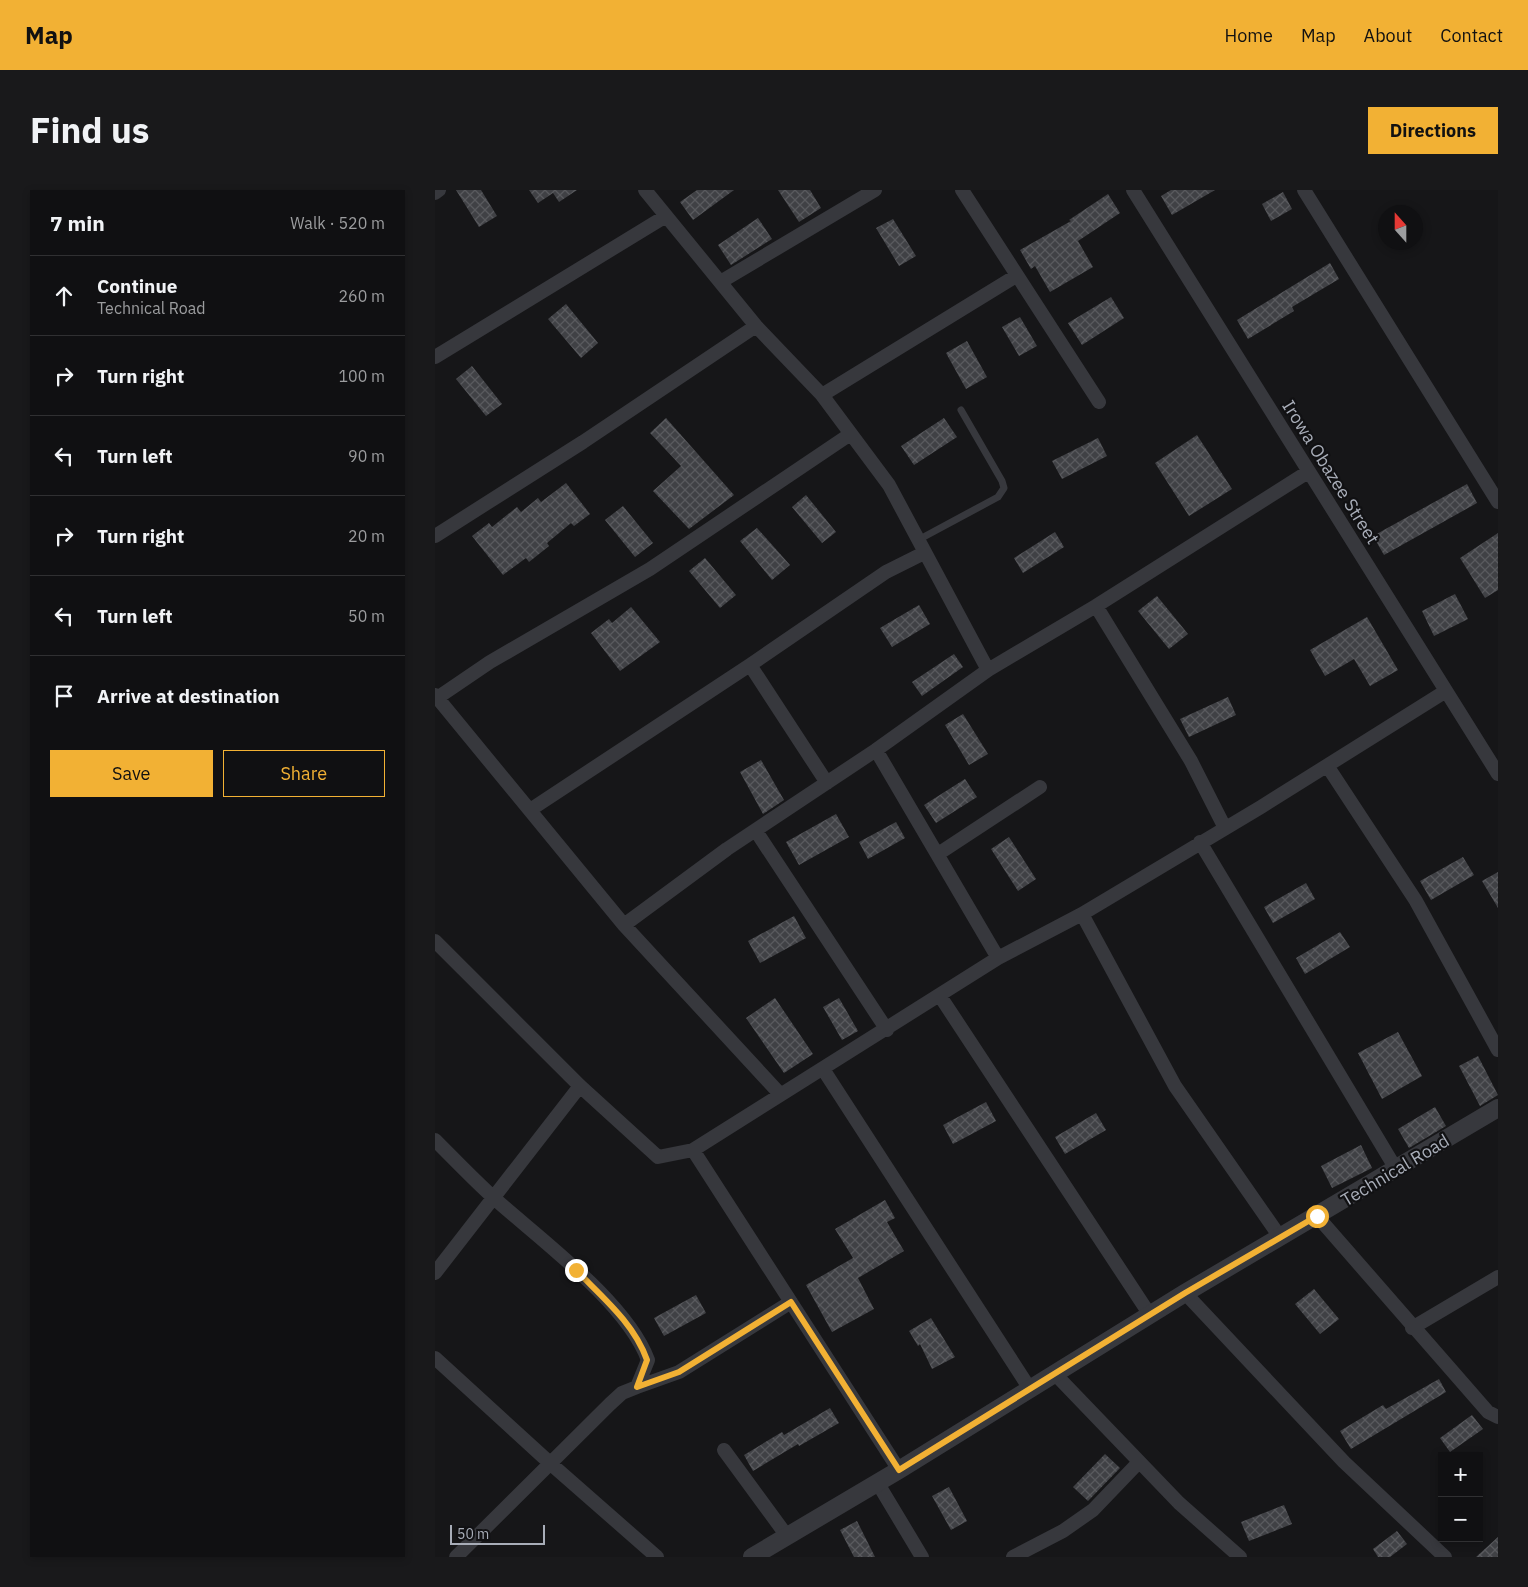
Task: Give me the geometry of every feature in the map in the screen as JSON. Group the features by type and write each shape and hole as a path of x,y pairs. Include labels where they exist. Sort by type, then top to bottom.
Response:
{"street":[{"path":"435,193 439,190"},
{"path":"645,190 722,281 756,326 822,395 849,435 889,485 909,519 921,547 988,670"},
{"path":"722,281 875,190"},
{"path":"962,190 1099,402"},
{"name":"Irowa Obazee Street","path":"1133,190 1498,774"},
{"path":"1304,190 1498,502"},
{"path":"435,357 667,216"},
{"path":"822,395 1016,276"},
{"path":"435,536 583,442 756,326"},
{"path":"780,1094 624,925 436,697 489,662 650,569 849,435"},
{"path":"624,925 727,849 757,831 876,750 988,670 1096,606 1308,472"},
{"path":"530,810 750,666 921,547"},
{"path":"1096,606 1191,761 1225,828"},
{"path":"750,666 827,783"},
{"path":"435,941 580,1086 658,1156 693,1150 780,1094 887,1030 998,958 1082,914 1328,767 1446,691"},
{"path":"876,750 998,958"},
{"path":"1328,767 1416,901 1482,1017 1498,1050"},
{"path":"938,854 1040,787"},
{"path":"757,831 887,1030"},
{"path":"1200,842 1395,1169"},
{"path":"1082,914 1175,1086 1281,1237"},
{"path":"939,996 1150,1315"},
{"path":"823,1069 1030,1389"},
{"path":"437,1268 580,1086"},
{"name":"Technical Road","path":"752,1557 899,1470 1185,1293 1498,1108"},
{"path":"435,1140 493,1198 576,1270 628,1324 642,1345 647,1360 637,1387"},
{"path":"693,1150 899,1470"},
{"path":"1317,1216 1412,1328 1488,1412 1498,1417"},
{"path":"1412,1328 1498,1276"},
{"path":"1185,1293 1343,1462 1445,1557"},
{"path":"456,1557 622,1393 679,1372 791,1302"},
{"path":"435,1358 551,1464 657,1557"},
{"path":"1055,1374 1179,1503 1240,1557"},
{"path":"724,1450 787,1536"},
{"path":"1013,1557 1063,1531 1093,1510 1139,1462"},
{"path":"877,1482 918,1555"}],"lane":[{"path":"921,547 998,497 1004,488 1002,481 961,410"}],"building":[{"path":"456,190 481,190 497,216 479,227"},
{"path":"529,190 577,190 559,202 553,193 538,203"},
{"path":"697,190 734,190 693,220 680,202"},
{"path":"778,190 810,190 821,208 799,222"},
{"path":"1171,190 1215,190 1172,215 1161,196"},
{"path":"1283,192 1292,209 1271,221 1262,204"},
{"path":"1108,194 1120,213 1078,241 1093,267 1050,292 1035,266 1031,269 1020,250 1071,221 1069,220"},
{"path":"758,218 772,239 731,265 718,245"},
{"path":"893,219 916,256 899,266 876,228"},
{"path":"1330,263 1339,279 1292,307 1294,311 1248,339 1237,320"},
{"path":"1111,297 1124,318 1082,345 1068,323"},
{"path":"566,304 598,343 581,358 548,319"},
{"path":"1020,317 1037,346 1019,356 1002,327"},
{"path":"967,341 987,377 966,389 946,353"},
{"path":"472,366 502,404 486,416 456,379"},
{"path":"666,418 734,495 689,529 653,491 681,466 650,433"},
{"path":"944,418 957,437 914,465 901,446"},
{"path":"1197,435 1232,489 1189,516 1155,463"},
{"path":"1098,438 1107,456 1062,479 1052,461"},
{"path":"566,483 590,514 574,526 571,523 547,543 549,546 529,562 526,558 503,575 472,536 489,523 492,527 517,507 521,512 538,498 541,502"},
{"path":"1467,484 1477,503 1384,555 1373,536"},
{"path":"806,495 836,532 822,543 792,507"},
{"path":"623,506 653,543 635,557 605,520"},
{"path":"757,528 790,565 772,580 740,541"},
{"path":"1055,532 1064,547 1023,573 1014,558"},
{"path":"1498,533 1498,590 1485,598 1460,558"},
{"path":"705,558 736,595 720,608 689,571"},
{"path":"1455,594 1468,619 1434,636 1422,611"},
{"path":"1157,596 1188,634 1169,649 1138,611"},
{"path":"919,605 930,624 892,647 880,628"},
{"path":"631,607 660,642 620,671 591,633 609,619 612,623"},
{"path":"1367,617 1398,670 1370,686 1354,659 1325,676 1310,650"},
{"path":"954,654 963,667 922,696 912,682"},
{"path":"1228,697 1236,715 1189,737 1180,719"},
{"path":"963,714 988,754 969,765 945,725"},
{"path":"761,760 784,800 763,814 740,772"},
{"path":"965,779 977,797 936,823 924,805"},
{"path":"836,814 849,837 799,865 786,842"},
{"path":"896,822 905,838 868,859 859,842"},
{"path":"1009,837 1036,879 1018,891 991,849"},
{"path":"1463,857 1474,875 1431,900 1420,881"},
{"path":"1498,872 1498,908 1482,881"},
{"path":"1306,883 1315,899 1273,923 1264,907"},
{"path":"794,916 806,938 760,963 748,941"},
{"path":"1340,932 1350,947 1305,974 1296,958"},
{"path":"775,998 813,1054 784,1073 746,1018"},
{"path":"839,998 858,1031 842,1040 823,1007"},
{"path":"1398,1032 1422,1076 1382,1099 1358,1053"},
{"path":"1478,1056 1498,1095 1480,1106 1459,1066"},
{"path":"986,1102 996,1121 953,1144 943,1125"},
{"path":"1435,1107 1446,1126 1409,1148 1398,1129"},
{"path":"1096,1113 1106,1130 1065,1154 1055,1137"},
{"path":"1361,1145 1372,1168 1332,1188 1321,1166"},
{"path":"885,1200 895,1218 887,1222 904,1251 858,1278 874,1309 832,1332 806,1285 853,1258 835,1229"},
{"path":"1314,1289 1339,1319 1320,1334 1295,1304"},
{"path":"696,1295 706,1313 664,1336 654,1318"},
{"path":"931,1318 955,1357 932,1369 920,1344 918,1346 909,1331"},
{"path":"1439,1379 1446,1392 1351,1449 1340,1431 1383,1405 1386,1409"},
{"path":"830,1408 839,1423 799,1446 798,1444 753,1471 744,1455 782,1432 784,1435"},
{"path":"1472,1415 1483,1429 1450,1452 1440,1438"},
{"path":"1105,1454 1120,1468 1088,1501 1073,1487"},
{"path":"949,1487 967,1521 951,1530 932,1496"},
{"path":"1284,1505 1292,1524 1249,1541 1241,1522"},
{"path":"857,1521 875,1557 854,1557 840,1530"},
{"path":"1397,1531 1407,1544 1390,1557 1378,1557 1373,1549"},
{"path":"1498,1537 1498,1557 1476,1557"}],"route":[{"path":"576,1270 628,1324 642,1345 647,1360 637,1387 679,1372 791,1302 899,1470 1185,1293 1317,1216"}]}
